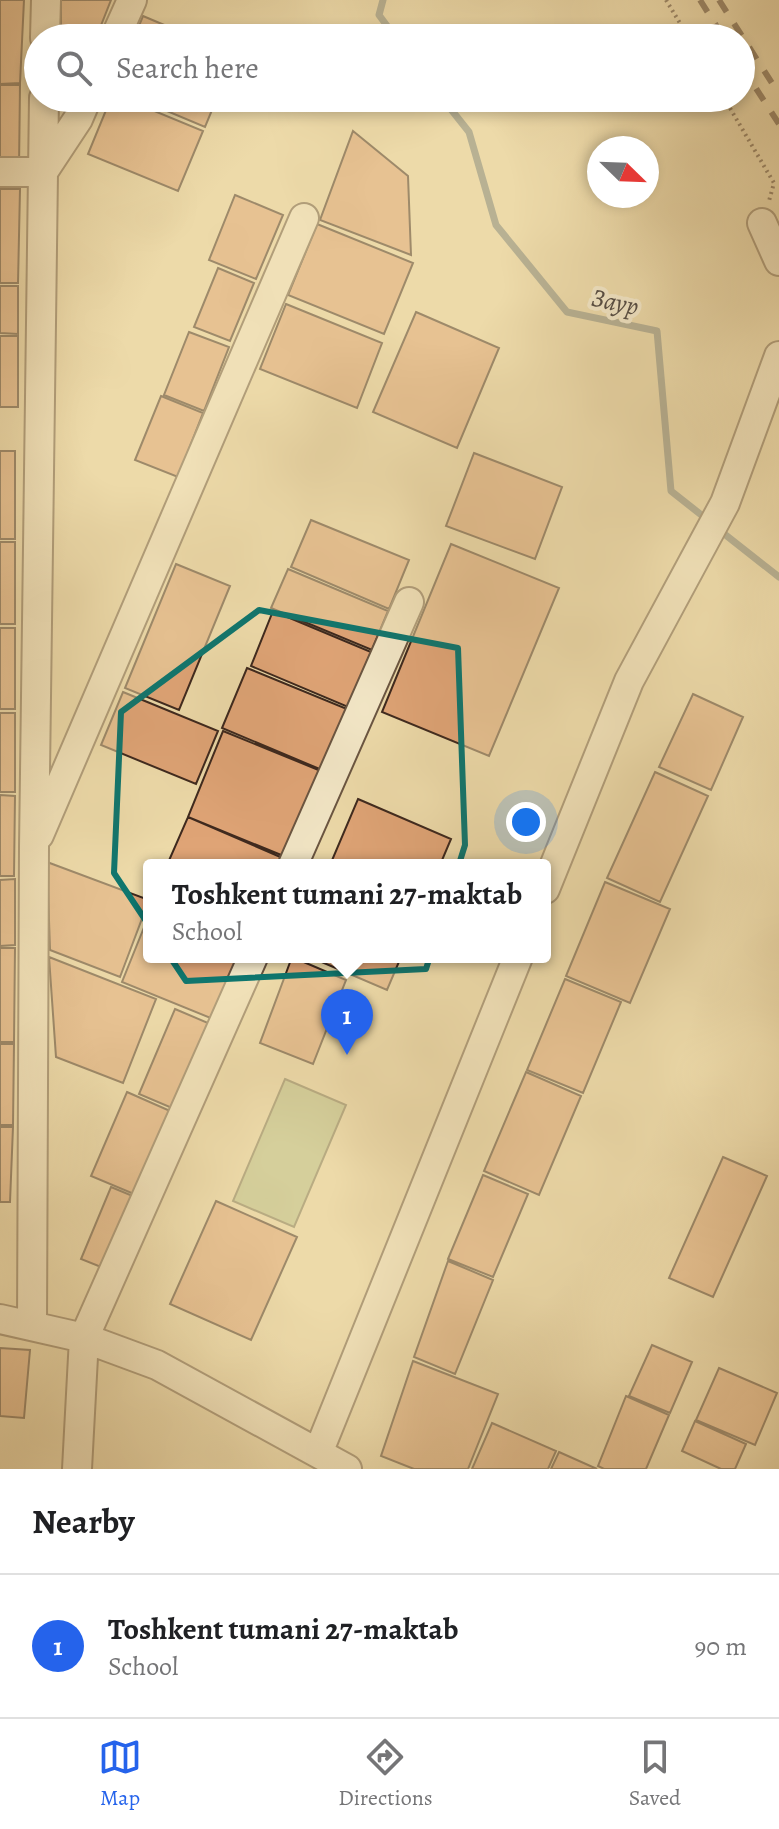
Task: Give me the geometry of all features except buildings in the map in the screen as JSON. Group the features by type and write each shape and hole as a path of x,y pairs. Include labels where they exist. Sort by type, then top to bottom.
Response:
{"street":[{"path":"45,24 46,0"},
{"path":"121,24 132,0"},
{"path":"32,1326 34,847 44,112"},
{"path":"43,172 81,112"},
{"path":"0,172 43,172"},
{"path":"34,847 304,218"},
{"path":"762,223 779,261"},
{"path":"551,874 629,681 725,503 779,356"},
{"path":"296,859 409,602"},
{"path":"77,1469 84,1338 250,963"},
{"path":"318,1453 516,963"},
{"path":"0,1319 84,1338 157,1365 345,1468"}],"path":[{"path":"666,0 681,24"},
{"path":"732,112 774,183 762,223"}],"highlighted area":[{"path":"259,610 458,648 465,845 426,969 186,981 114,873 121,712"}],"green space":[{"path":"285,1079 346,1105 294,1227 233,1201"}],"waterway":[{"name":"Заур","path":"383,0 379,15 386,24"},
{"name":"Заур","path":"453,112 469,132 496,225 567,312 657,331 671,491 709,521"},
{"name":"Заур","path":"718,529 779,577"}],"railway":[{"path":"700,0 715,24"},
{"path":"719,0 734,24"},
{"path":"755,56 779,94"},
{"path":"755,87 779,124"}],"place":[{"name":"Toshkent tumani 27-maktab","path":"347,1055"}]}
